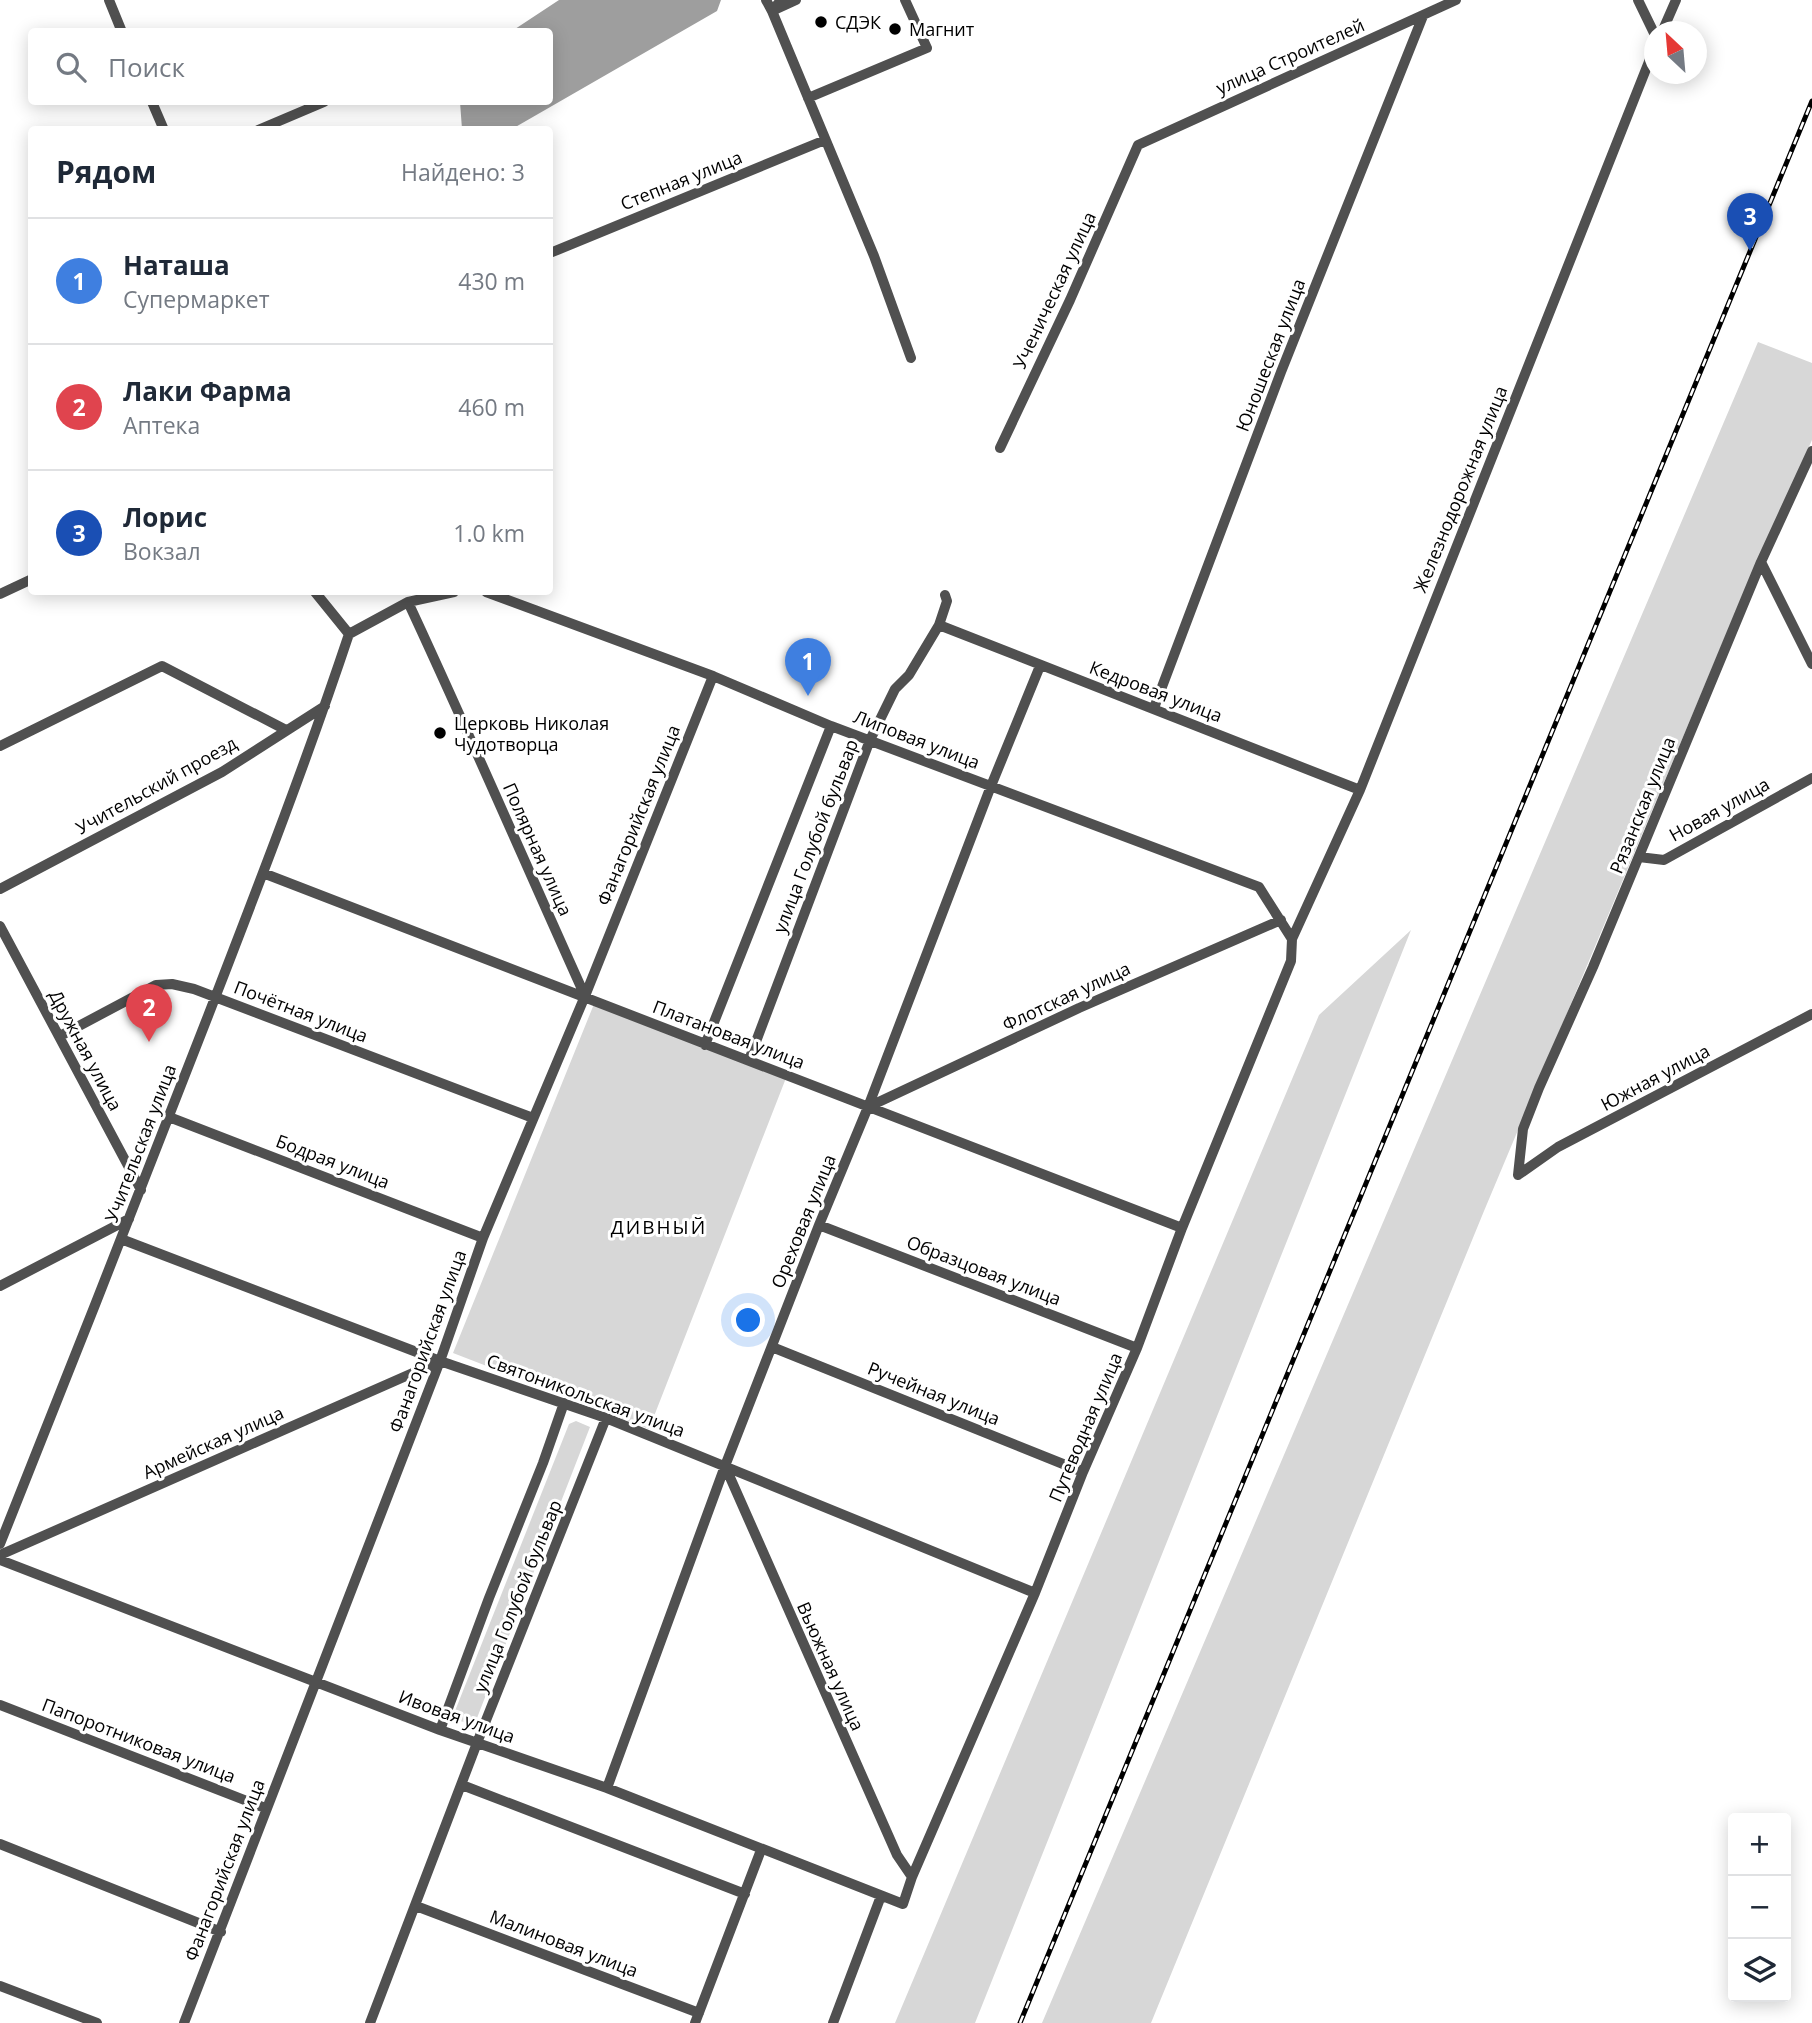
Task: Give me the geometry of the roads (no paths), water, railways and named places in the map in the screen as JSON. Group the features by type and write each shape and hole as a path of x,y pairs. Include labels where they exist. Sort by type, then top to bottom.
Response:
{"street":[{"path":"109,0 120,28"},
{"path":"766,0 874,256 911,358"},
{"path":"772,11 780,0"},
{"path":"772,11 796,0"},
{"path":"808,98 927,48 905,0"},
{"name":"улица Строителей","path":"1138,145 1456,0"},
{"path":"1637,0 1648,21"},
{"path":"1667,21 1676,0"},
{"name":"Юношеская улица","path":"1154,708 1281,372 1423,16"},
{"name":"Железнодорожная улица","path":"1292,939 1360,790 1644,74"},
{"path":"153,105 162,126"},
{"path":"267,126 317,105"},
{"name":"Степная улица","path":"553,252 825,140"},
{"name":"Ученическая улица","path":"1000,448 1070,300 1138,145"},
{"name":"Рязанская улица","path":"1518,1175 1523,1129 1539,1088 1639,858 1761,562 1812,451"},
{"path":"1761,562 1812,664"},
{"path":"0,594 28,581"},
{"path":"317,595 349,634 408,602 440,595"},
{"name":"Липовая улица","path":"494,595 713,676 831,726 1259,887 1281,920"},
{"name":"улица Голубой бульвар","path":"749,1060 870,740 895,688 909,675 939,625 947,601 945,595"},
{"name":"Полярная улица","path":"408,602 474,743 496,799 585,996"},
{"name":"Кедровая улица","path":"939,625 1360,790"},
{"name":"Учительская улица","path":"0,1544 264,873 349,634"},
{"path":"0,746 162,666 286,730"},
{"name":"Ореховая улица","path":"607,1788 725,1466 1040,666"},
{"name":"Фанагорийская улица","path":"184,2023 440,1361 484,1238 585,996 713,676"},
{"name":"Учительский проезд","path":"0,889 222,772 325,706"},
{"path":"705,1045 831,726"},
{"name":"Новая улица","path":"1639,858 1664,860 1812,778"},
{"name":"Платановая улица","path":"264,873 1182,1228"},
{"path":"1281,920 1292,939"},
{"name":"Флотская улица","path":"868,1107 1079,1008 1281,920"},
{"name":"Дружная улица","path":"0,926 141,1190"},
{"name":"Путеводная улица","path":"903,1904 912,1877 1137,1348 1182,1228 1291,961 1292,939"},
{"name":"Почётная улица","path":"60,1036 156,985 172,984 194,989 533,1118"},
{"name":"Южная улица","path":"1518,1175 1559,1147 1812,1014"},
{"name":"Бодрая улица","path":"169,1117 484,1238"},
{"path":"0,1286 129,1219"},
{"name":"Образцовая улица","path":"819,1226 1137,1348"},
{"name":"Святоникольская улица","path":"121,1239 440,1361 606,1418 1035,1593"},
{"name":"Ручейная улица","path":"772,1347 1083,1472"},
{"name":"Армейская улица","path":"0,1557 440,1361"},
{"name":"улица Голубой бульвар","path":"440,1730 564,1403"},
{"name":"улица Голубой бульвар","path":"370,2023 477,1742 606,1418"},
{"name":"Вьюжная улица","path":"725,1466 897,1855 912,1877"},
{"name":"Ивовая улица","path":"0,1557 440,1730 607,1788 903,1904"},
{"name":"Папоротниковая улица","path":"0,1705 265,1808"},
{"path":"462,1784 744,1894"},
{"path":"0,1844 221,1932"},
{"path":"697,2018 761,1850"},
{"path":"833,2023 881,1896"},
{"name":"Малиновая улица","path":"416,1906 697,2018"},
{"path":"0,1986 97,2023"}],"railway":[{"path":"1020,2023 1812,101"}],"place":[{"name":"СДЭК","path":"821,22"},
{"name":"Магнит","path":"895,29"},
{"name":"Лорис","path":"1750,251"},
{"name":"Наташа","path":"808,696"},
{"name":"Церковь Николая Чудотворца","path":"440,733"},
{"name":"Лаки Фарма","path":"149,1042"}],"district":[{"name":"ДИВНЫЙ","path":"659,1227"}]}
